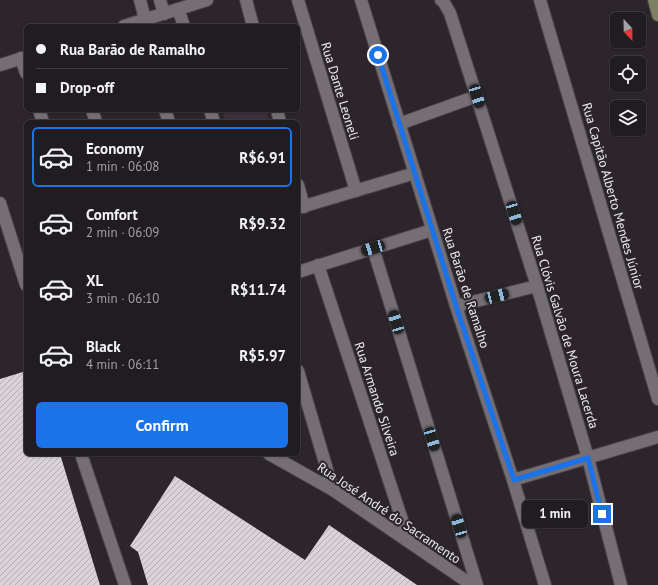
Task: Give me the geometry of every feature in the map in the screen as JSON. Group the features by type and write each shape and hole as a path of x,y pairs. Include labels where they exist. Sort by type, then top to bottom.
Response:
{"street":[{"path":"140,0 141,22 207,0"},
{"path":"160,0 164,14"},
{"path":"246,0 252,24"},
{"name":"Rua Dante Leoneli","path":"298,0 356,191"},
{"name":"Rua Barão de Ramalho","path":"361,0 456,306 514,480 545,585"},
{"name":"Rua Clóvis Galvão de Moura Lacerda","path":"441,0 450,13 537,286 588,458 621,585"},
{"name":"Rua Capitão Alberto Mendes Júnior","path":"540,0 658,399"},
{"path":"654,0 658,15"},
{"path":"178,9 183,24"},
{"path":"0,65 23,58"},
{"path":"399,124 477,96"},
{"path":"301,208 415,173"},
{"path":"0,203 24,279"},
{"path":"300,271 432,230"},
{"path":"373,248 477,585"},
{"name":"Rua Armando Silveira","path":"318,265 409,541"},
{"path":"456,306 537,286"},
{"path":"300,377 334,490"},
{"path":"514,480 658,437"},
{"path":"82,456 125,585"},
{"name":"Rua José André do Sacramento","path":"273,456 334,490 472,585"}],"shaded area":[{"path":"223,112 267,112 269,120 225,120"}],"building":[{"path":"24,372 24,456 61,456 100,585 0,585 0,379"},
{"path":"175,476 305,560 329,525 417,585 148,585 138,552 130,546"}],"route":[{"path":"378,55 456,306 514,480 588,458 602,514"}]}
